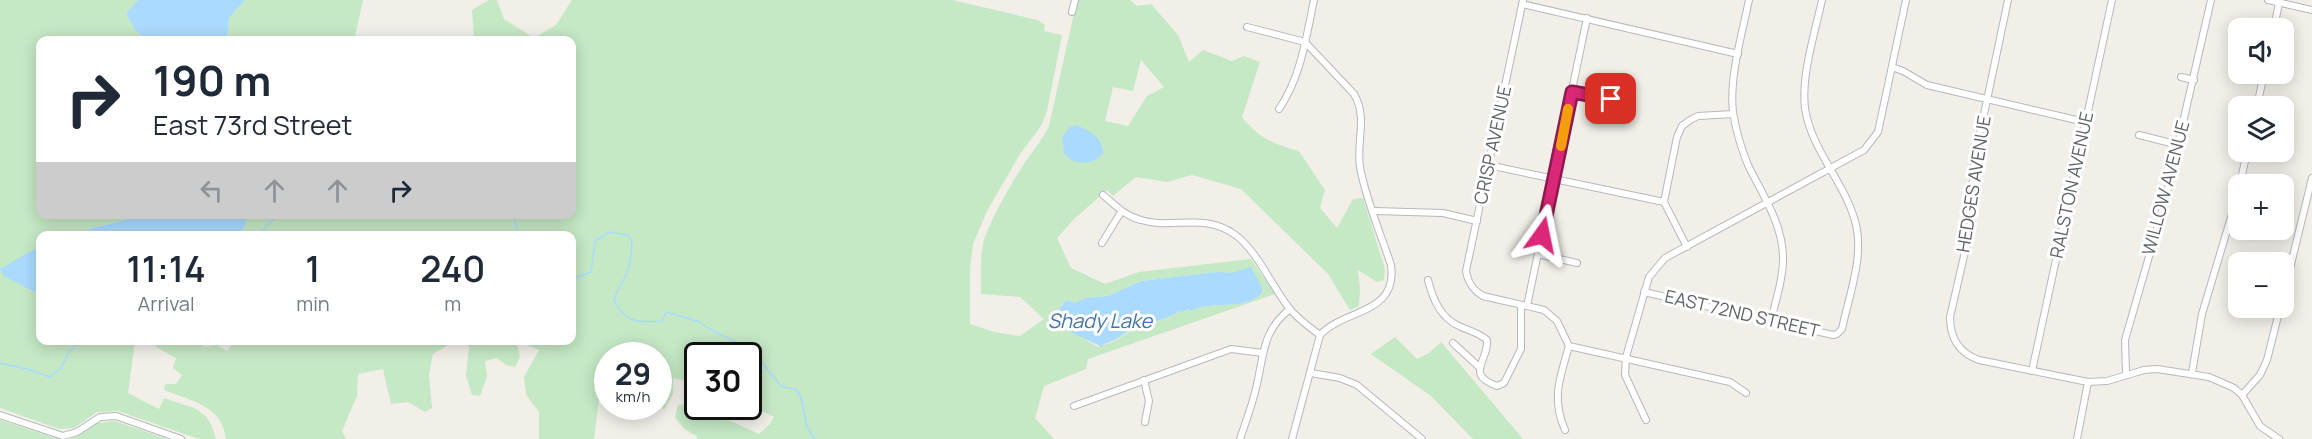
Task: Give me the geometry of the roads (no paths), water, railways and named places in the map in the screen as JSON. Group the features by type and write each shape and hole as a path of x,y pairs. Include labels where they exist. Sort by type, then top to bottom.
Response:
{"street":[{"path":"1072,12 1075,0"},
{"path":"1279,109 1294,82 1314,0"},
{"path":"1749,0 1738,54 1733,92 1733,114 1743,153 1768,202 1781,237 1784,256 1771,320"},
{"path":"1822,0 1804,90 1805,108 1810,128 1830,169"},
{"path":"1646,420 1625,375 1626,357 1649,278 1659,264 1687,247 1864,150 1872,143 1878,132 1906,0"},
{"name":"HEDGES AVENUE","path":"2008,0 1974,162 1970,230 1950,317 1951,333 1957,345 1971,357 2032,371"},
{"name":"RALSTON AVENUE","path":"2032,371 2112,0"},
{"name":"WILLOW AVENUE","path":"2128,374 2124,361 2125,340 2165,201 2211,0"},
{"path":"2268,0 2312,10"},
{"path":"1522,2 1738,54"},
{"name":"CRISP AVENUE","path":"1522,2 1466,271 1469,284 1483,296 1524,305"},
{"path":"2276,18 2279,3"},
{"path":"1453,343 1478,366 1481,376 1489,384 1497,386 1504,383 1521,349 1524,305 1538,254 1587,18"},
{"path":"1247,27 1305,42 1360,103 1363,118 1360,165 1391,265 1392,280 1388,292 1376,304 1327,327 1320,335 1292,439"},
{"path":"1892,67 1928,85 2085,123"},
{"path":"2181,77 2194,80"},
{"path":"1572,92 1611,99"},
{"path":"1687,247 1664,202 1677,137 1682,126 1698,116 1733,114"},
{"path":"2139,135 2179,145"},
{"path":"1488,165 1664,202"},
{"name":"EAST 72ND STREET","path":"1644,292 1833,335 1839,332 1857,257 1858,236 1852,211 1830,169"},
{"path":"2294,252 2312,178"},
{"path":"1103,195 1121,212 1141,220 1161,223 1200,221 1225,229 1249,247 1290,309 1320,335"},
{"path":"1374,211 1405,210 1443,213 1477,222"},
{"path":"1102,243 1121,212"},
{"path":"2192,373 2202,314 2228,227"},
{"path":"1538,254 1577,263"},
{"path":"1428,280 1437,304 1446,319 1459,327 1480,334 1487,340 1486,352 1478,366"},
{"path":"1524,305 1544,310 1553,316 1569,346 1557,397 1565,430"},
{"path":"1240,439 1257,386 1263,353 1272,326 1290,309"},
{"path":"2242,395 2260,375 2267,360 2278,318"},
{"path":"1569,346 1730,382 1746,393"},
{"path":"1074,406 1231,349 1263,353"},
{"path":"2032,371 2088,382 2107,381 2128,374 2157,369 2192,373 2226,383 2242,395 2260,426 2279,439"},
{"path":"1311,373 1340,378 1357,385 1421,438"},
{"path":"1144,380 1149,401 1145,422"},
{"path":"2077,439 2088,382"},
{"path":"0,415 63,436 77,432 99,417 116,416 181,439"}],"water":[{"path":"138,0 245,0 229,18 227,36 142,36 135,30 126,13"},
{"path":"1076,125 1098,138 1103,153 1099,157 1084,163 1073,160 1064,153 1062,137 1070,127"},
{"path":"129,219 247,219 242,231 87,231"},
{"path":"36,248 36,293 4,276 0,269"},
{"name":"Shady Lake","path":"1251,267 1262,288 1262,293 1256,298 1238,304 1180,311 1164,319 1134,328 1102,347 1071,332 1056,321 1057,312 1066,300 1075,303 1085,298 1108,296 1141,281 1217,272 1232,273"}],"waterway":[{"path":"261,231 274,219"},
{"path":"514,219 518,231"},
{"path":"576,277 591,272 595,241 610,232 628,235 632,242 630,263 614,301 623,314 639,321 662,321 666,312 700,322 753,351 781,386 797,390 807,427 815,439"},
{"path":"0,363 50,377 61,368 69,351 77,345"}]}
